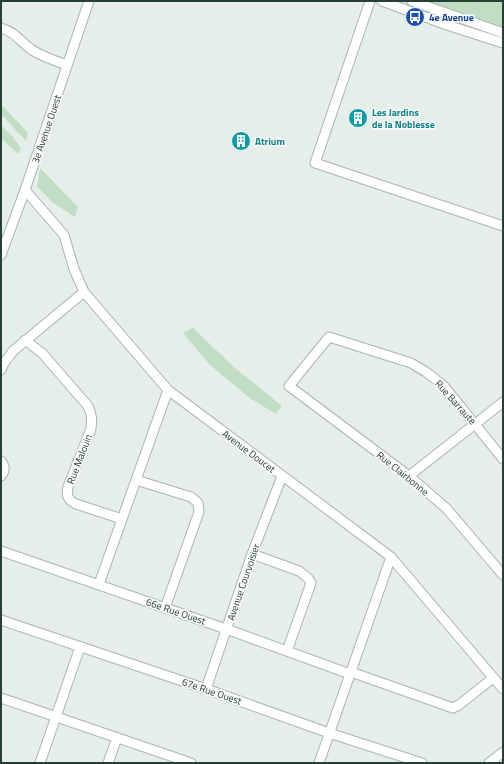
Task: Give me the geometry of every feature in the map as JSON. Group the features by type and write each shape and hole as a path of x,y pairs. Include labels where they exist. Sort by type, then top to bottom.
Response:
{"street":[{"name":"3e Avenue Ouest","path":"1,255 25,190 89,1"},
{"path":"370,1 315,163 503,226"},
{"path":"382,1 503,44"},
{"path":"412,1 503,33"},
{"path":"1,28 11,31 35,52 67,65"},
{"name":"Avenue Doucet","path":"25,190 64,235 74,269 84,292 168,390 391,557 503,689"},
{"path":"1,370 4,363 13,351 84,292"},
{"name":"Rue Clairbonne","path":"329,337 289,386 409,476 447,509 503,575"},
{"name":"Rue Barraute","path":"329,337 411,362 426,372 443,386 475,423 503,459"},
{"name":"Rue Malouin","path":"25,340 42,353 88,406 91,414 91,429 68,487 67,497 70,501 76,504 122,519"},
{"path":"99,584 168,390"},
{"path":"409,476 503,402"},
{"path":"1,461 4,467 4,473 1,476"},
{"name":"Avenue Courvoisier","path":"206,689 252,554 282,476"},
{"path":"136,480 191,497 198,503 199,512 165,608"},
{"name":"66e Rue Ouest","path":"1,551 453,708 494,678"},
{"path":"252,554 299,571 308,578 310,583 310,588 287,651"},
{"path":"319,763 391,557"},
{"name":"67e Rue Ouest","path":"1,620 422,763"},
{"path":"40,763 57,718 80,647"},
{"path":"1,698 117,738 178,761 191,763"},
{"path":"108,763 117,738"},
{"path":"489,763 503,752"}],"green space":[{"path":"412,1 503,1 503,33"},
{"path":"1,104 28,133 26,141 1,114"},
{"path":"1,125 13,137 21,149 18,154 1,138"},
{"path":"40,168 78,207 75,217 53,203 37,186"},
{"path":"193,328 235,368 282,406 276,414 251,399 210,365 183,333"}],"place":[{"name":"4e Avenue","path":"415,17"},
{"name":"Les Jardins de la Noblesse","path":"358,118"},
{"name":"Atrium","path":"241,141"}]}
